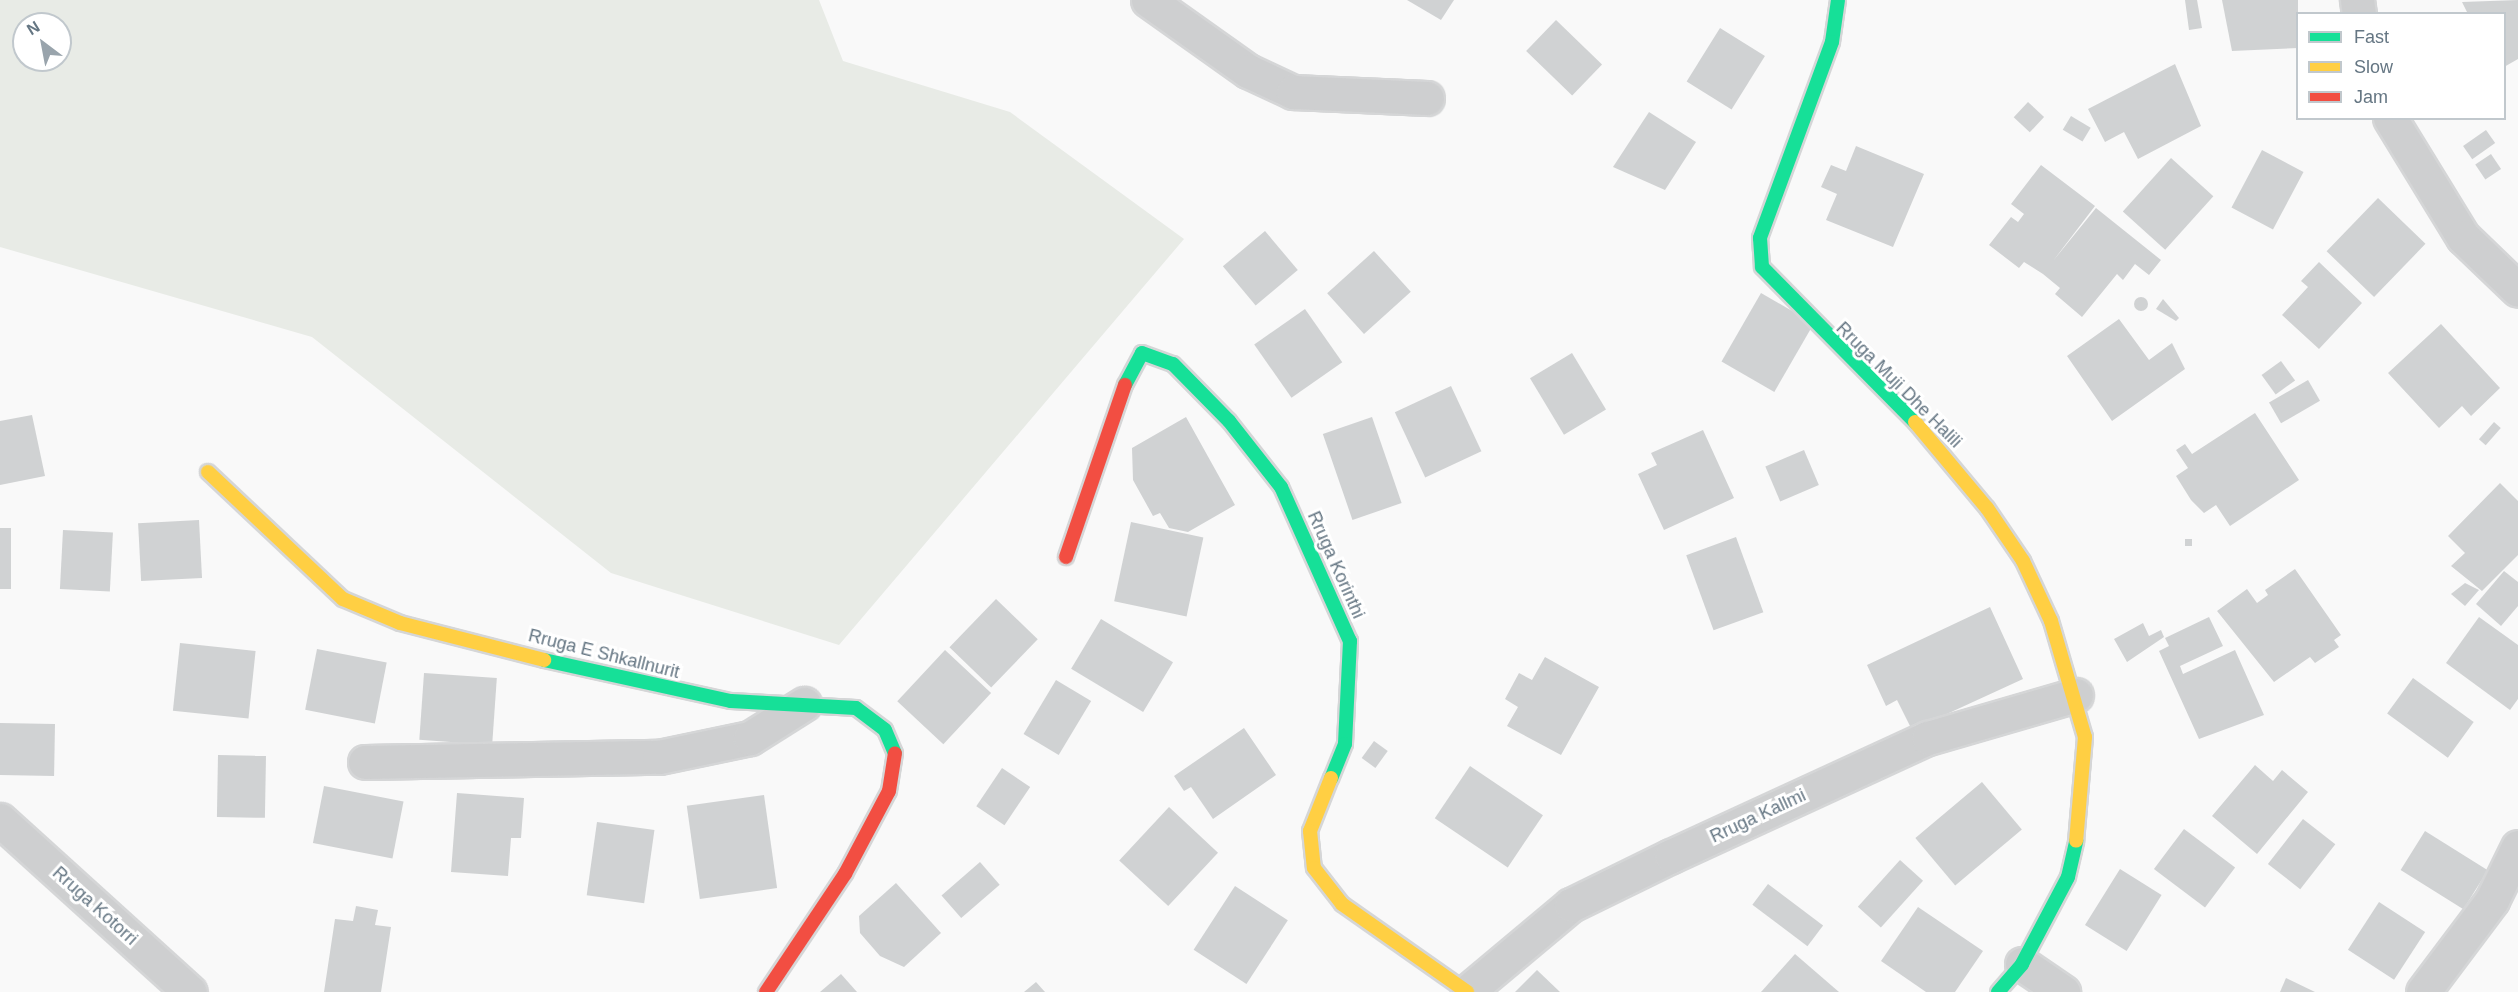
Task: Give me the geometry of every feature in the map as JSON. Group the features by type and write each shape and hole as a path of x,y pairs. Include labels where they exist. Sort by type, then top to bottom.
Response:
{"street":[{"path":"1148,0 1248,71 1293,92 1427,98"},
{"name":"Rruga Muji Dhe Halili","path":"1838,0 1832,42 1760,238 1762,267 1915,422 1987,507 2028,571 2076,695 2085,737 2079,828 2068,878 2022,963 1998,992"},
{"path":"2392,120 2463,237 2518,290"},
{"name":"Rruga Korinthi","path":"1066,557 1132,364 1142,353 1157,356 1173,364 1229,421 1281,488 1350,641 1345,744 1310,831 1314,868 1342,904 1467,992"},
{"name":"Rruga E Shkallnurit","path":"208,472 343,599 400,623 641,685 731,701 856,708 885,730 896,755 890,791 845,874 766,992"},
{"name":"Rruga Kallmi","path":"1467,992 1571,905 1671,856 1928,738 2076,695"},
{"path":"365,762 659,757 750,738 804,704"},
{"name":"Rruga Kotorri","path":"0,820 190,992"},
{"path":"2423,992 2492,900 2518,847"},
{"path":"2022,963 2063,992"}],"shaded area":[{"path":"0,0 819,0 843,61 1010,112 1184,239 839,645 611,573 312,337 0,247"}],"building":[{"path":"1407,0 1454,0 1441,20"},
{"path":"2185,0 2197,0 2202,28 2189,30"},
{"path":"2222,0 2298,0 2296,48 2232,51"},
{"path":"2518,0 2518,59 2506,66 2506,12 2467,12 2462,2"},
{"path":"1556,20 1602,64 1572,95 1526,51"},
{"path":"1720,28 1765,56 1732,110 1687,81"},
{"path":"2175,64 2201,126 2138,159 2124,132 2105,142 2088,109"},
{"path":"2028,102 2044,117 2030,132 2014,117"},
{"path":"1649,112 1696,142 1665,190 1613,167"},
{"path":"2071,116 2091,128 2082,142 2063,130"},
{"path":"2486,130 2495,143 2472,159 2463,146"},
{"path":"1856,146 1924,174 1893,247 1826,220 1837,194 1821,187 1831,165 1846,171"},
{"path":"2262,150 2303,172 2273,229 2231,207"},
{"path":"2491,154 2501,169 2485,180 2475,165"},
{"path":"2171,158 2213,196 2165,250 2123,212"},
{"path":"2041,165 2095,206 2053,261 2096,208 2161,260 2149,275 2135,264 2123,280 2117,274 2082,317 2055,294 2060,288 2043,274 2024,262 2019,268 1989,245 2011,217 2018,222 2024,214 2011,204"},
{"path":"2378,198 2425,244 2374,297 2327,251"},
{"path":"1265,231 1298,270 1256,305 1223,266"},
{"path":"1374,251 1411,292 1364,334 1327,293"},
{"path":"2319,262 2362,303 2319,349 2282,315 2308,287 2301,281"},
{"path":"1761,293 1814,324 1774,392 1722,361"},
{"path":"2141,297 2146,299 2148,304 2146,309 2141,311 2136,309 2134,304 2136,299"},
{"path":"2163,299 2179,318 2176,321 2156,309"},
{"path":"1305,309 1342,362 1291,398 1254,345"},
{"path":"2119,319 2149,360 2172,343 2185,369 2112,421 2067,356"},
{"path":"2441,324 2500,388 2471,416 2462,406 2439,428 2388,373"},
{"path":"1572,353 1606,410 1564,435 1530,378"},
{"path":"2281,361 2295,380 2276,395 2262,375"},
{"path":"2308,380 2320,401 2281,423 2269,402"},
{"path":"1451,386 1481,451 1425,477 1395,412"},
{"path":"2255,413 2299,480 2230,526 2216,505 2204,513 2191,500 2176,476 2188,468 2176,450 2185,444 2192,454"},
{"path":"32,415 45,476 0,485 0,421"},
{"path":"1186,417 1235,505 1188,532 1169,528 1160,513 1153,516 1133,480 1132,448"},
{"path":"1372,417 1402,503 1352,520 1323,434"},
{"path":"2494,422 2501,428 2486,445 2479,439"},
{"path":"1703,430 1734,498 1664,530 1638,474 1657,465 1651,453"},
{"path":"1804,450 1819,485 1780,501 1765,466"},
{"path":"2500,483 2518,501 2518,555 2482,591 2451,566 2465,553 2448,536"},
{"path":"199,520 202,578 141,581 138,523"},
{"path":"1131,522 1203,537 1187,617 1114,601"},
{"path":"0,528 11,528 11,589 0,589"},
{"path":"63,530 113,533 110,592 60,589"},
{"path":"1736,537 1763,612 1714,630 1686,555"},
{"path":"2185,539 2192,539 2192,546 2185,546"},
{"path":"2295,569 2341,635 2334,640 2339,647 2315,663 2310,657 2274,682 2217,611 2247,589 2257,603 2268,595 2265,590"},
{"path":"2504,571 2518,582 2518,606 2501,626 2476,604"},
{"path":"2465,583 2479,590 2465,606 2451,594"},
{"path":"996,599 1038,639 991,687 949,647"},
{"path":"1990,607 2023,679 1912,730 1897,700 1886,706 1867,665"},
{"path":"2209,617 2223,646 2180,666 2183,674 2235,650 2264,715 2199,739 2159,651 2169,646 2165,638"},
{"path":"2479,617 2518,645 2518,699 2510,710 2446,663"},
{"path":"1101,619 1173,662 1143,712 1071,669"},
{"path":"2143,623 2149,636 2161,630 2164,637 2127,662 2114,639"},
{"path":"180,643 256,651 248,719 173,711"},
{"path":"317,649 387,663 375,723 305,710"},
{"path":"945,650 991,693 943,744 897,701"},
{"path":"1545,657 1599,687 1561,755 1507,726 1518,707 1505,699 1519,673 1532,680"},
{"path":"424,673 497,678 492,745 419,740"},
{"path":"2413,678 2474,722 2448,758 2387,714"},
{"path":"1056,680 1091,701 1059,755 1024,734"},
{"path":"0,723 55,724 54,776 0,775"},
{"path":"1244,728 1276,775 1213,819 1191,787 1184,791 1174,776"},
{"path":"1374,741 1388,751 1375,768 1362,758"},
{"path":"218,755 266,756 265,818 217,817"},
{"path":"2255,765 2273,781 2282,770 2308,792 2257,854 2212,816"},
{"path":"1470,766 1543,815 1508,867 1435,818"},
{"path":"1002,768 1030,787 1004,825 976,806"},
{"path":"1982,782 2022,829 1955,885 1915,838"},
{"path":"324,786 404,801 392,858 313,843"},
{"path":"457,793 524,798 521,838 511,838 508,876 451,872"},
{"path":"764,795 777,888 700,899 687,806"},
{"path":"1169,807 1218,853 1168,906 1119,860"},
{"path":"2303,819 2335,844 2300,889 2268,864"},
{"path":"597,822 654,830 644,903 587,895"},
{"path":"2184,829 2235,868 2205,907 2154,869"},
{"path":"2425,831 2488,870 2463,909 2401,870"},
{"path":"1900,860 1923,881 1881,928 1858,907"},
{"path":"980,862 1000,885 961,918 942,895"},
{"path":"2120,869 2162,895 2127,951 2085,925"},
{"path":"896,883 941,933 904,967 880,956 860,933 859,916"},
{"path":"1768,884 1823,926 1807,946 1752,905"},
{"path":"1235,886 1288,920 1246,984 1194,950"},
{"path":"2379,902 2425,932 2394,980 2348,950"},
{"path":"356,906 378,910 375,925 391,927 381,992 324,992 335,919 353,921"},
{"path":"1918,907 1983,951 1955,992 1926,992 1881,961"},
{"path":"1795,954 1839,992 1761,992"},
{"path":"1537,970 1560,992 1515,992"},
{"path":"841,974 857,992 820,992"},
{"path":"2286,978 2315,992 2280,992"},
{"path":"1036,982 1045,992 1024,992"}],"traffic: fast":[{"path":"1838,0 1832,42 1760,238 1762,267 1915,422"},
{"path":"1125,385 1142,353 1173,364 1229,421 1281,487 1350,641 1345,744 1331,778"},
{"path":"544,660 731,701 856,708 885,730 895,753"},
{"path":"1998,992 2022,964 2068,877 2076,841"}],"traffic: slow":[{"path":"1915,422 1987,508 2023,561 2051,621 2085,737 2076,841"},
{"path":"208,472 343,599 400,623 544,660"},
{"path":"1331,778 1310,831 1314,868 1342,904 1467,992"}],"traffic: jam":[{"path":"1066,557 1125,385"},
{"path":"766,992 845,874 889,791 895,753"}]}
